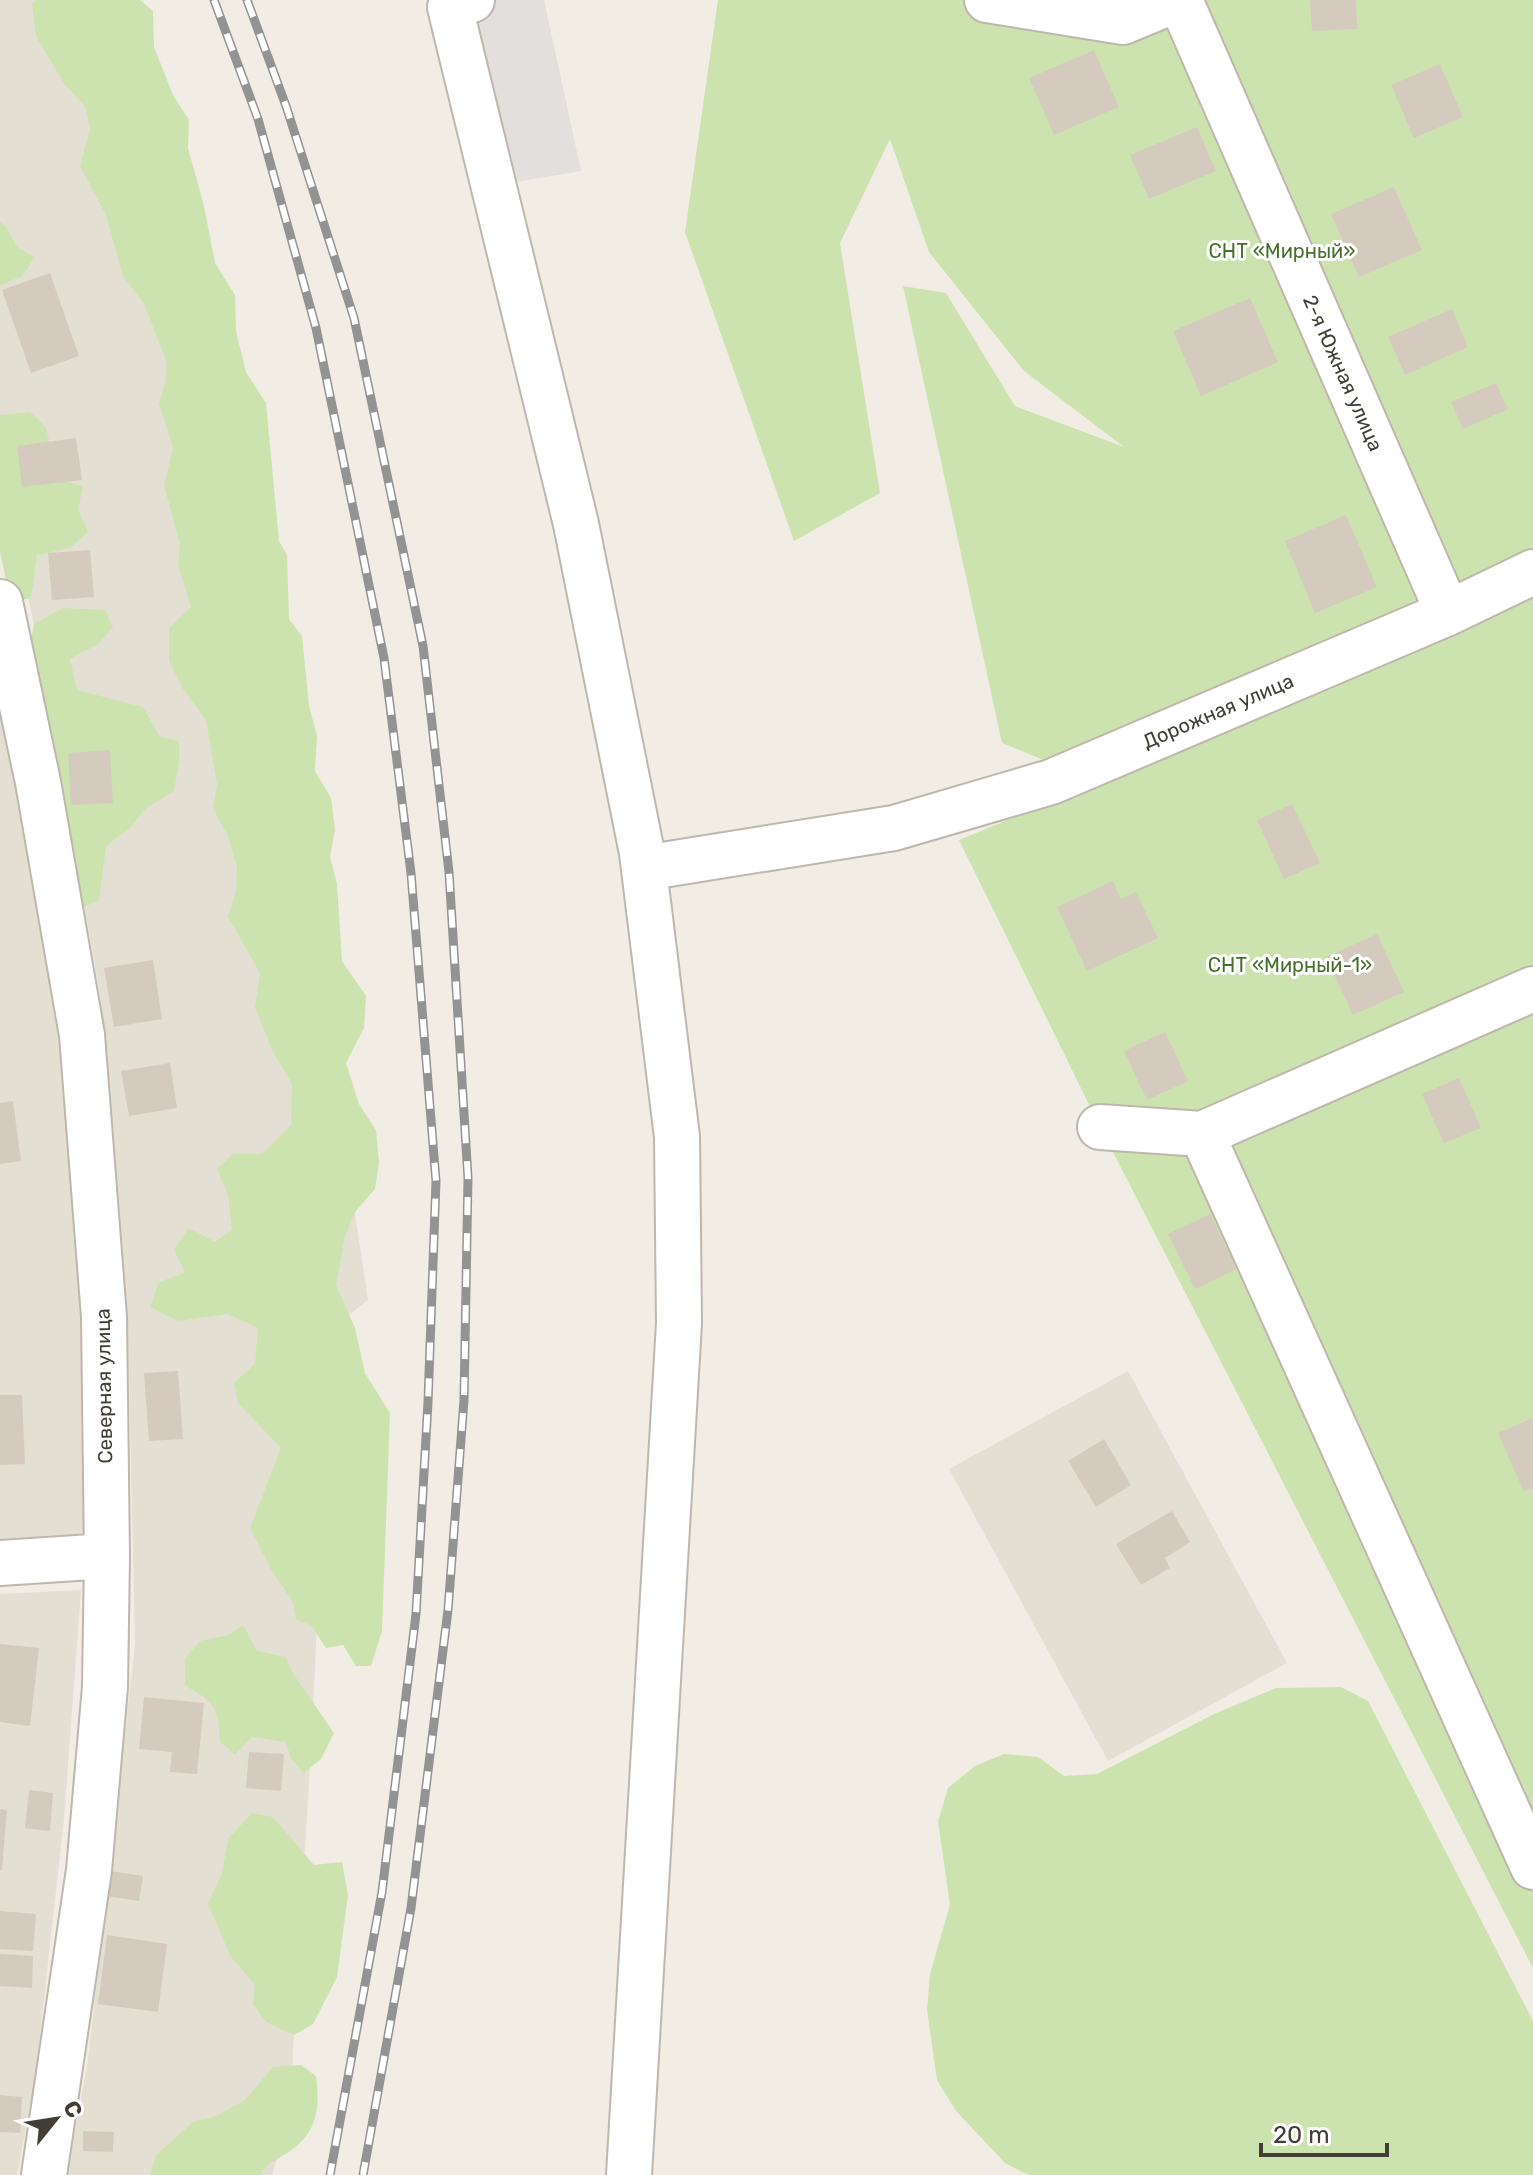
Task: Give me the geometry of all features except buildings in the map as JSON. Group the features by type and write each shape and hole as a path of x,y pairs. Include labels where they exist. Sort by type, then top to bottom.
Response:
{"street":[{"path":"987,0 1123,22 1178,0"},
{"name":"2-я Южная улица","path":"1178,0 1448,613"},
{"path":"457,2 576,524 644,868 677,1137 679,1323 629,2175"},
{"name":"Дорожная улица","path":"644,868 894,828 1051,782 1448,613 1533,572"},
{"name":"Северная улица","path":"0,602 38,782 82,1035 104,1317 105,1687 89,1870 44,2175"},
{"path":"1100,1127 1202,1134 1533,989"},
{"path":"1202,1134 1533,1867"},
{"path":"0,1563 107,1556"}],"shaded area":[{"path":"0,0 95,0 254,544 368,1300 330,1330 312,1732 289,2120 272,2175 67,2175 88,2060 135,1644 128,1332 101,1001 42,664 0,462"},
{"path":"432,0 544,0 581,171 485,187"},
{"path":"0,711 32,865 72,1127 89,1534 0,1540"},
{"path":"1128,1371 1287,1663 1108,1761 949,1469"},
{"path":"81,1590 64,1819 35,2080 17,2175 0,2175 0,1594"}],"green space":[{"path":"36,0 140,0 153,11 154,47 173,95 189,120 188,148 215,263 235,295 236,331 246,372 266,403 279,541 287,555 289,619 302,636 309,706 317,736 315,771 331,798 335,830 330,857 337,884 342,961 366,996 364,1028 346,1063 359,1104 376,1130 379,1163 375,1189 355,1212 345,1236 336,1285 355,1328 365,1373 390,1413 382,1631 371,1666 356,1666 343,1645 326,1648 311,1625 296,1620 293,1602 272,1571 250,1528 281,1448 238,1403 234,1383 255,1364 258,1328 227,1314 178,1321 150,1307 159,1282 185,1273 174,1249 189,1228 215,1242 232,1230 228,1195 217,1169 233,1154 262,1154 291,1125 292,1084 273,1052 255,1007 260,973 228,917 236,892 237,867 228,836 213,808 217,784 206,720 183,689 169,661 169,628 191,607 178,565 180,545 164,485 173,448 159,403 167,363 144,304 123,276 106,215 80,166 90,129 85,106 65,85 36,36 32,4"},
{"path":"718,0 1533,0 1533,1968 1100,1127 959,840 1056,800 1044,760 1002,743 903,286 946,293 1015,406 1124,447 1024,371 929,252 890,139 840,243 880,493 794,541 685,232"},
{"path":"0,222 6,226 17,247 35,257 22,276 0,286"},
{"path":"30,412 46,427 54,462 65,481 83,486 78,510 88,532 70,548 37,555 31,598 18,601 6,580 0,552 0,415"},
{"path":"63,608 105,610 113,627 98,644 70,659 77,690 143,707 160,737 179,741 174,791 146,808 130,828 106,846 99,900 76,911 25,667 34,624"},
{"path":"243,1625 257,1651 286,1657 292,1672 334,1733 321,1759 304,1773 291,1759 286,1742 252,1737 235,1754 220,1742 213,1707 185,1685 185,1659 200,1641 229,1635"},
{"path":"1341,1687 1368,1701 1533,2021 1533,2175 1028,2175 1005,2163 956,2111 937,2080 927,2010 930,1974 950,1905 938,1821 948,1788 975,1766 1004,1754 1038,1757 1064,1776 1097,1774 1214,1714 1276,1688"},
{"path":"252,1813 273,1817 314,1865 342,1862 348,1895 337,1977 313,2024 294,2035 266,2022 253,2004 255,1985 231,1957 208,1904 222,1873 228,1839"},
{"path":"301,2065 316,2076 318,2098 312,2127 299,2144 260,2175 150,2175 156,2155 193,2122 216,2116 245,2100 273,2067"}],"railway":[{"path":"214,0 258,119 316,328 384,658 411,873 436,1181 416,1614 382,1892 330,2175"},
{"path":"247,0 286,106 354,318 423,646 449,872 468,1178 464,1400 448,1610 411,1908 363,2175"}],"park label":[{"name":"СНТ «Мирный»","path":"1282,251"},
{"name":"СНТ «Мирный-1»","path":"1290,965"}]}
